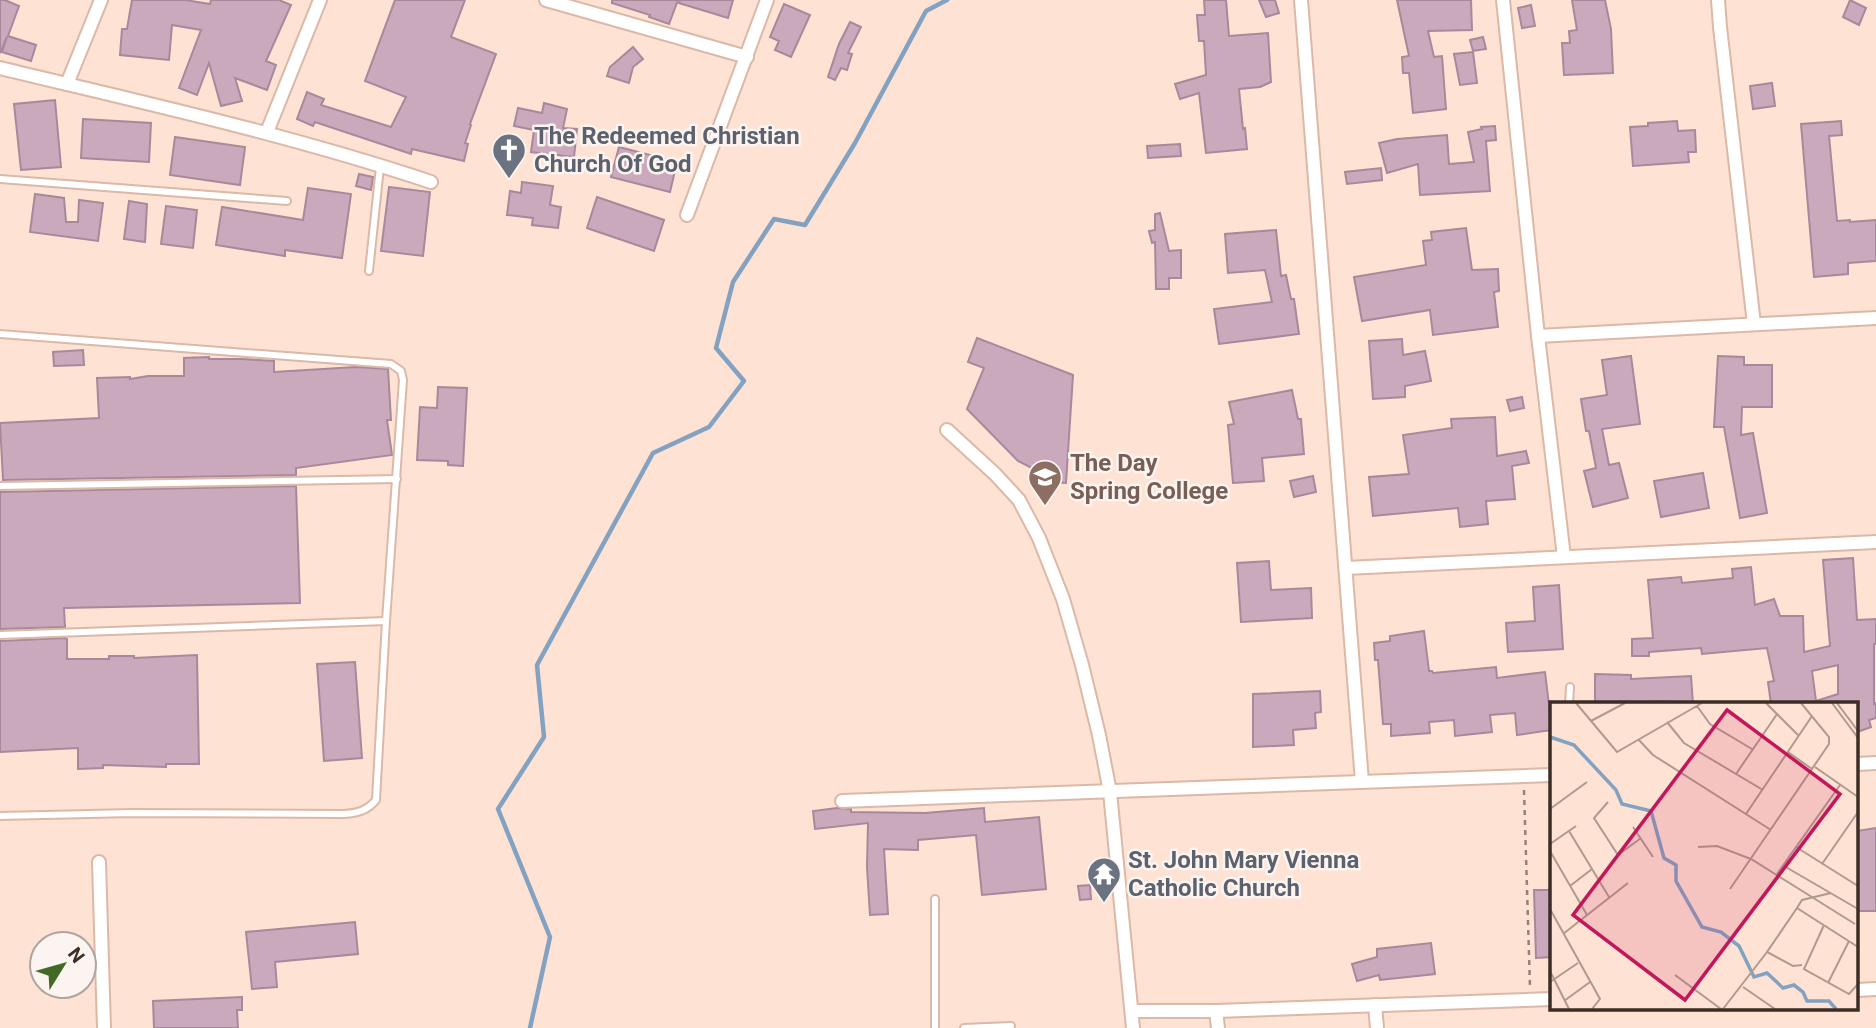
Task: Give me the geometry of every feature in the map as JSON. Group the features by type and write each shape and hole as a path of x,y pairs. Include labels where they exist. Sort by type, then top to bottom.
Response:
{"street":[{"path":"67,84 101,0"},
{"path":"267,132 320,0"},
{"path":"546,0 747,57"},
{"path":"687,215 767,0"},
{"path":"1301,0 1362,782"},
{"path":"1503,0 1564,557"},
{"path":"1718,0 1755,324"},
{"path":"0,68 267,132 431,182"},
{"path":"1538,336 1876,318"},
{"path":"947,430 1019,500 1039,538 1063,599 1082,665 1110,792 1133,1028"},
{"path":"1346,568 1876,542"},
{"path":"1858,764 1876,763"},
{"path":"842,801 1550,775"},
{"path":"99,862 104,1028"},
{"path":"1858,990 1876,989"},
{"path":"1132,1011 1216,1011 1550,999"},
{"path":"1375,1005 1377,1028"},
{"path":"1216,1011 1218,1028"}],"lane":[{"path":"369,271 380,165"},
{"path":"0,179 287,201"},
{"path":"0,334 391,364 401,371 403,380 376,800 370,808 359,813 344,814 132,813 0,816"},
{"path":"0,486 397,480"},
{"path":"0,635 386,621"},
{"path":"1569,702 1570,687"},
{"path":"935,899 935,1028"},
{"path":"964,1028 1011,1026"}],"path":[{"path":"1523,776 1531,1000"}],"building":[{"path":"0,0 19,6 8,36 36,45 31,61 2,52 7,37 0,53"},
{"path":"132,0 185,0 210,4 211,0 279,0 291,5 266,61 276,65 267,90 235,78 242,101 221,106 209,63 197,95 179,88 201,30 172,25 169,60 120,55 122,29 127,29"},
{"path":"395,0 465,0 451,37 496,54 470,124 464,161 412,149 411,154 315,122 313,126 297,119 307,92 324,99 321,105 391,127 406,97 365,81"},
{"path":"612,0 678,0 669,24 612,3"},
{"path":"680,0 733,0 728,18 679,3"},
{"path":"1204,0 1226,0 1229,36 1268,33 1271,82 1260,87 1239,89 1247,149 1206,153 1199,93 1180,99 1175,84 1206,75 1204,41 1199,41 1197,15 1205,15"},
{"path":"1259,0 1275,0 1279,13 1266,17"},
{"path":"1397,0 1471,0 1472,30 1428,31 1434,57 1442,56 1446,109 1413,113 1409,73 1403,73 1402,57 1409,56"},
{"path":"1572,0 1605,0 1611,29 1613,73 1564,75 1562,43 1570,43 1569,31 1577,30"},
{"path":"1850,0 1866,8 1859,25 1843,17"},
{"path":"784,4 810,15 791,57 775,50 779,41 770,37"},
{"path":"1531,5 1535,26 1522,28 1518,8"},
{"path":"850,22 861,27 848,53 852,54 847,70 841,68 835,80 828,77"},
{"path":"1483,37 1486,49 1473,51 1470,40"},
{"path":"633,47 643,59 633,67 629,83 607,76 610,67"},
{"path":"1473,52 1477,83 1460,85 1454,54"},
{"path":"1772,83 1775,106 1753,109 1750,86"},
{"path":"55,100 61,167 21,170 14,104"},
{"path":"544,103 567,109 563,128 577,129 574,157 531,152 534,130 514,126 518,108 542,113"},
{"path":"83,119 151,123 149,162 81,158"},
{"path":"1677,121 1678,131 1695,130 1696,152 1688,152 1689,162 1633,166 1630,127"},
{"path":"1841,121 1842,135 1829,136 1837,221 1876,220 1876,261 1848,263 1848,274 1814,277 1801,124"},
{"path":"1495,126 1496,140 1486,141 1490,191 1420,195 1418,164 1387,173 1379,143 1447,135 1449,164 1474,162 1468,132"},
{"path":"175,137 245,147 240,185 170,175"},
{"path":"1180,144 1181,156 1148,158 1147,146"},
{"path":"619,147 677,162 670,192 611,177"},
{"path":"1381,168 1382,180 1347,184 1345,172"},
{"path":"359,174 373,177 371,190 356,186"},
{"path":"522,182 553,186 550,205 561,207 558,228 532,225 533,218 507,215 510,191 521,193"},
{"path":"389,187 430,192 423,256 381,251"},
{"path":"308,188 351,194 342,258 285,250 285,256 216,245 222,207 303,220"},
{"path":"35,194 64,198 66,222 78,222 79,200 103,203 98,241 30,232"},
{"path":"597,197 664,220 654,251 587,228"},
{"path":"129,201 147,204 145,242 124,239"},
{"path":"166,206 197,210 193,248 161,244"},
{"path":"1160,213 1169,251 1181,250 1181,278 1169,278 1169,289 1156,289 1155,242 1152,243 1149,231 1155,230 1155,214"},
{"path":"1466,228 1472,270 1498,269 1499,291 1494,292 1498,327 1433,335 1430,310 1362,321 1354,277 1426,265 1423,241 1432,240 1431,232"},
{"path":"1276,230 1281,276 1286,275 1291,299 1294,299 1299,334 1219,344 1214,309 1272,302 1265,270 1228,273 1225,234"},
{"path":"977,338 1073,375 1066,483 1050,482 1030,474 1032,468 1018,461 967,409 984,368 968,362"},
{"path":"1402,339 1403,355 1425,351 1431,381 1405,386 1405,397 1373,399 1369,341"},
{"path":"83,350 84,365 54,366 53,352"},
{"path":"1631,356 1640,424 1602,429 1609,465 1619,463 1628,498 1593,507 1584,471 1596,468 1581,399 1607,395 1602,360"},
{"path":"1718,356 1744,357 1744,365 1772,365 1772,407 1742,407 1741,435 1753,433 1767,513 1740,518 1724,427 1714,427"},
{"path":"184,358 274,361 274,372 356,367 388,369 391,420 387,420 392,455 296,468 296,475 3,480 0,423 99,418 97,378 184,376"},
{"path":"438,387 467,388 463,466 448,465 448,461 417,460 420,407 437,408"},
{"path":"1292,390 1298,419 1301,419 1304,454 1262,458 1264,481 1233,483 1228,425 1234,424 1229,402"},
{"path":"1522,397 1524,408 1510,411 1507,400"},
{"path":"1495,417 1497,456 1526,451 1529,463 1512,466 1515,499 1486,501 1488,524 1460,527 1458,508 1373,516 1369,477 1409,474 1403,435 1452,428 1451,419"},
{"path":"1703,473 1709,508 1661,517 1654,481"},
{"path":"1313,476 1316,492 1294,497 1290,481"},
{"path":"296,486 300,603 64,608 65,627 0,629 0,492"},
{"path":"1853,558 1857,620 1876,619 1876,718 1869,720 1871,727 1858,732 1858,702 1771,702 1768,682 1774,681 1767,648 1702,654 1701,648 1632,656 1632,639 1653,638 1648,580 1681,577 1682,583 1733,578 1732,569 1751,567 1755,605 1774,599 1780,616 1803,616 1804,652 1830,646 1823,560","holes":["1838,665 1838,694 1816,701 1812,671"]},
{"path":"1269,561 1271,590 1311,588 1312,618 1241,622 1237,563"},
{"path":"1559,585 1563,649 1508,652 1506,623 1535,621 1533,587"},
{"path":"1424,631 1429,671 1433,673 1496,667 1497,678 1545,672 1550,730 1517,735 1515,713 1490,715 1492,732 1455,736 1454,720 1429,722 1430,733 1391,736 1391,724 1383,724 1374,643 1390,641 1390,636"},
{"path":"65,638 67,659 197,655 199,764 166,764 166,767 103,765 103,768 78,769 78,748 0,752 0,641"},
{"path":"355,662 362,758 324,761 317,664"},
{"path":"1595,674 1631,675 1631,679 1691,676 1693,702 1595,702"},
{"path":"1320,691 1321,712 1315,713 1316,728 1293,730 1294,745 1253,747 1253,694"},
{"path":"984,808 985,822 1039,817 1046,889 982,895 976,835 918,840 918,850 884,849 888,914 870,915 868,823 815,829 813,811 851,809 851,812 925,813"},
{"path":"1876,828 1876,911 1858,911 1858,831"},
{"path":"1090,885 1091,899 1080,900 1078,886"},
{"path":"1534,890 1550,890 1550,957 1536,958"},
{"path":"355,922 358,954 275,962 277,987 252,989 246,932"},
{"path":"1431,943 1435,974 1380,980 1379,975 1357,981 1352,964 1377,957 1377,949"},
{"path":"242,997 242,1010 237,1010 238,1028 154,1028 153,1001"}],"waterway":[{"path":"530,1028 550,937 498,809 544,737 537,665 653,453 709,427 744,381 716,348 733,282 774,219 805,225 855,143 926,11 947,0"}],"place":[{"name":"The Redeemed Christian Church Of God","path":"509,180"},
{"name":"The Day Spring College","path":"1045,507"},
{"name":"St. John Mary Vienna Catholic Church","path":"1104,904"}]}
